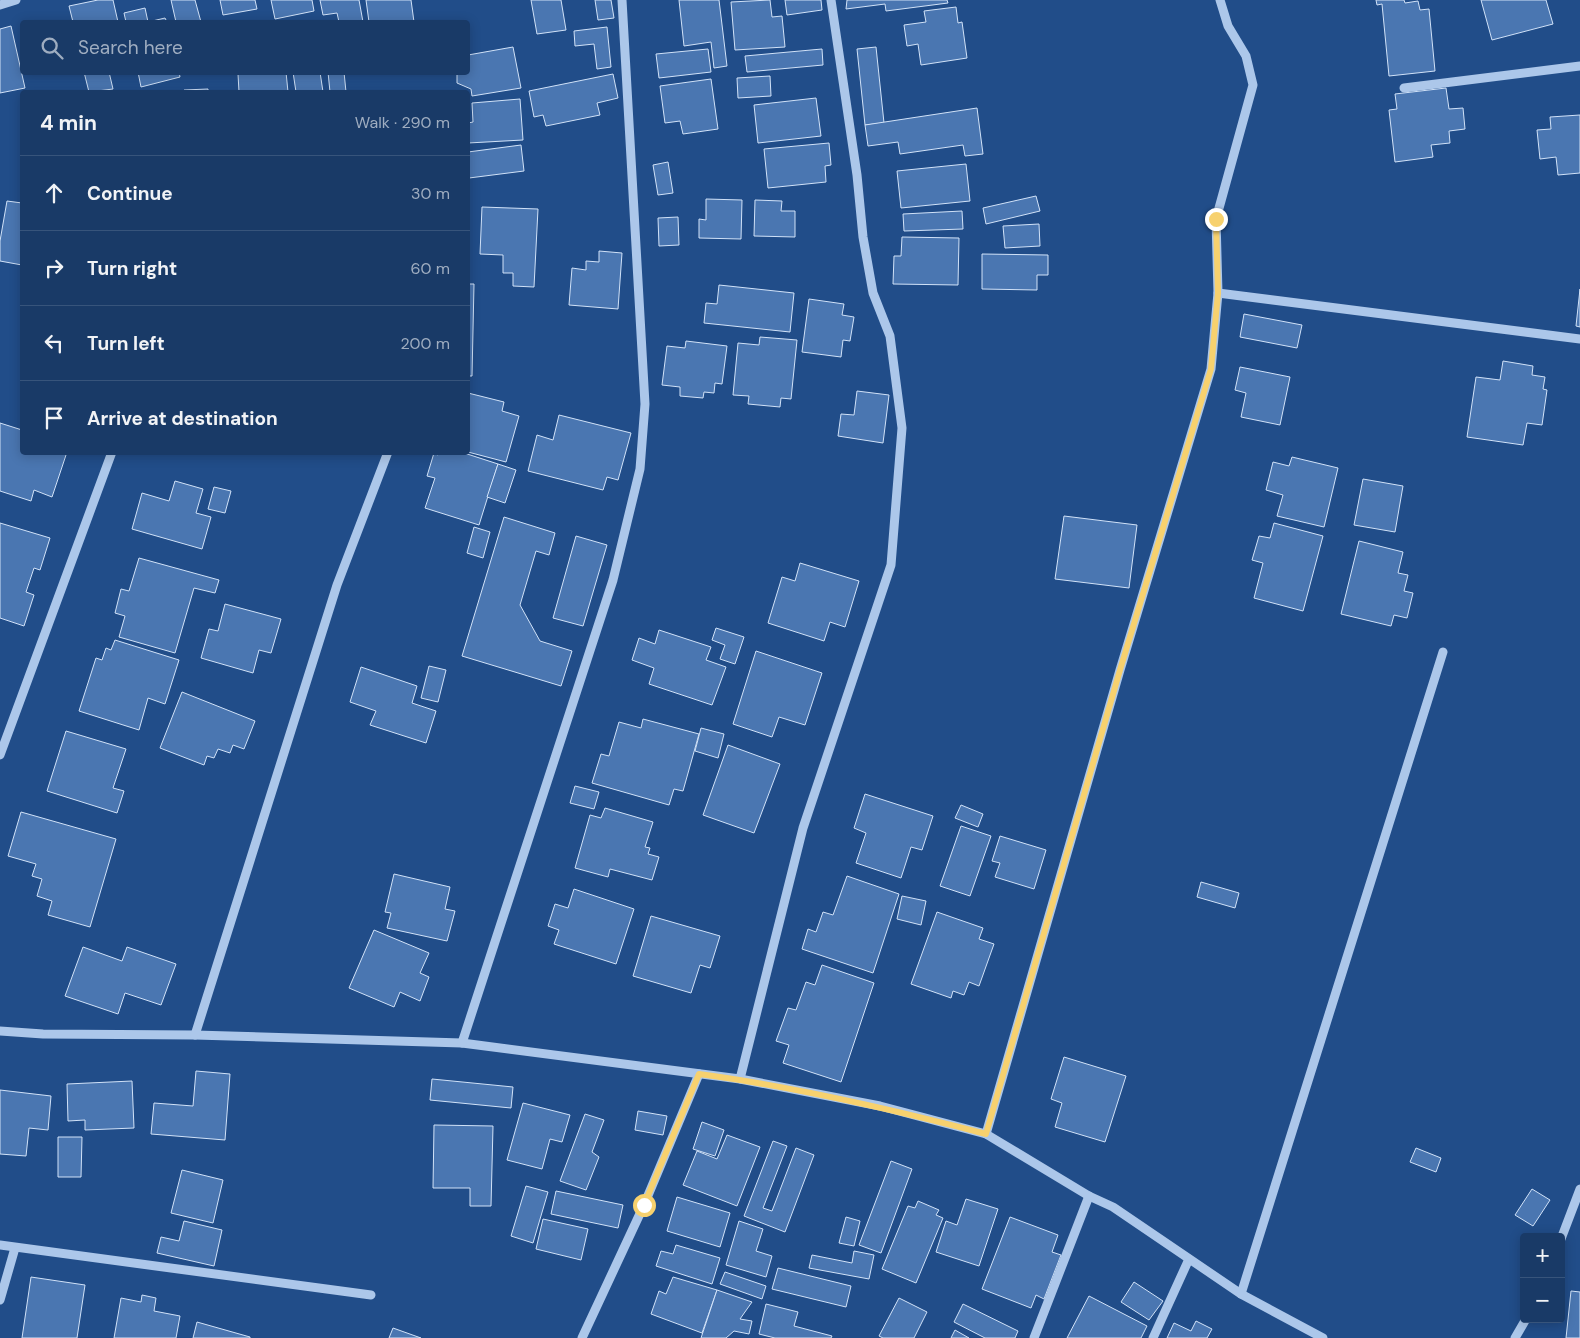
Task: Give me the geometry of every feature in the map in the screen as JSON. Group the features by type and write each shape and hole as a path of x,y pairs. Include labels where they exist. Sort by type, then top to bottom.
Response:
{"street":[{"path":"0,5 16,0"},
{"path":"462,1043 613,580 640,469 645,404 622,0"},
{"path":"740,1079 803,828 891,565 902,428 890,336 873,293 863,237 857,176 831,0"},
{"path":"986,1134 1120,670 1211,369 1218,293 1216,219 1253,85 1246,56 1228,26 1220,0"},
{"path":"1404,88 1580,66"},
{"path":"1218,293 1580,339"},
{"path":"0,756 111,455"},
{"path":"195,1035 337,585 387,455"},
{"path":"1241,1294 1443,652"},
{"path":"0,1031 113,1036 195,1035 462,1043 740,1079 880,1106 986,1134 1089,1196 1113,1207 1241,1294 1323,1338"},
{"path":"582,1338 644,1205 699,1074"},
{"path":"1563,1233 1580,1189"},
{"path":"1034,1338 1089,1196"},
{"path":"0,1245 372,1295"},
{"path":"0,1300 15,1248"},
{"path":"1153,1338 1189,1259"},
{"path":"1515,1338 1524,1323"}],"building":[{"path":"98,0 113,0 118,20 72,20 69,6"},
{"path":"171,0 195,0 200,20 176,20"},
{"path":"220,0 255,0 257,9 223,15"},
{"path":"271,0 312,0 314,11 275,19"},
{"path":"320,0 359,0 363,20 339,20 337,13 323,15"},
{"path":"366,0 411,0 414,20 369,20"},
{"path":"531,0 561,0 566,30 537,34"},
{"path":"595,0 611,0 614,18 598,20"},
{"path":"679,0 719,0 727,66 714,68 711,42 684,46"},
{"path":"770,0 772,17 782,16 785,47 735,50 731,2"},
{"path":"785,0 821,0 822,10 787,15"},
{"path":"847,0 947,0 948,3 886,11 885,4 846,9"},
{"path":"1376,0 1404,0 1405,3 1418,1 1420,10 1429,9 1435,71 1389,76 1382,4 1377,5"},
{"path":"1481,0 1546,0 1553,24 1492,40"},
{"path":"956,7 958,23 962,22 967,58 921,65 918,44 907,46 904,25 926,22 924,11"},
{"path":"145,8 148,20 126,20 124,13"},
{"path":"11,26 20,66 20,75 22,75 25,88 0,93 0,29"},
{"path":"607,27 611,67 597,69 594,44 575,46 574,31"},
{"path":"513,47 521,88 472,96 471,89 457,83 457,75 470,75 470,55"},
{"path":"876,47 884,123 865,125 857,49"},
{"path":"708,49 711,72 659,78 656,54"},
{"path":"822,49 823,65 747,72 745,56"},
{"path":"613,74 618,98 597,103 600,115 546,126 543,115 534,117 529,91"},
{"path":"85,75 110,75 113,89 88,90"},
{"path":"139,75 180,75 180,77 141,87"},
{"path":"238,75 286,75 288,90 239,90"},
{"path":"293,75 320,75 323,90 296,90"},
{"path":"328,75 344,75 346,90 330,90"},
{"path":"770,76 771,96 738,98 737,78"},
{"path":"711,79 718,129 683,134 680,121 665,123 660,86"},
{"path":"1446,88 1449,109 1463,108 1465,129 1449,131 1450,143 1431,145 1433,157 1395,162 1389,110 1397,109 1395,94"},
{"path":"816,98 821,136 758,143 754,105"},
{"path":"520,99 523,140 470,143 470,123 473,122 472,103"},
{"path":"977,108 983,154 965,156 963,145 900,154 898,142 868,146 865,125"},
{"path":"1580,115 1580,173 1558,175 1556,157 1540,159 1537,130 1551,129 1550,117"},
{"path":"829,143 831,165 825,166 826,182 768,188 764,149"},
{"path":"521,145 524,171 470,178 470,152"},
{"path":"668,162 673,193 658,195 653,165"},
{"path":"966,164 970,201 901,208 897,171"},
{"path":"1036,196 1040,211 986,224 983,208"},
{"path":"706,199 742,200 741,239 699,238 699,219 706,220"},
{"path":"755,200 782,201 781,211 795,211 795,237 754,236"},
{"path":"7,201 20,203 20,265 0,261 0,241"},
{"path":"482,207 538,209 534,287 513,286 513,273 503,273 503,255 480,254"},
{"path":"962,211 963,229 904,231 903,214"},
{"path":"678,217 679,245 659,246 658,218"},
{"path":"1039,224 1040,246 1005,248 1003,226"},
{"path":"902,237 959,238 958,285 893,284 894,256 901,256"},
{"path":"599,251 622,253 618,309 569,305 572,268 586,270 586,261 599,262"},
{"path":"982,254 1048,255 1048,275 1037,275 1037,290 982,289"},
{"path":"470,284 474,284 472,376 470,376"},
{"path":"719,285 794,293 790,332 704,323 706,303 717,304"},
{"path":"1580,289 1580,327 1576,326"},
{"path":"809,299 844,304 842,315 854,317 850,341 843,340 841,357 802,352"},
{"path":"1244,314 1302,325 1297,348 1240,337"},
{"path":"760,337 797,340 791,399 781,398 780,407 748,404 749,396 733,395 738,343 759,345"},
{"path":"686,341 727,346 722,384 715,383 714,393 704,392 703,398 680,396 680,387 662,385 667,346 685,348"},
{"path":"1503,361 1533,366 1532,375 1545,377 1543,389 1547,390 1542,425 1527,423 1523,445 1467,437 1476,377 1500,380"},
{"path":"1240,367 1290,377 1280,425 1241,417 1246,393 1235,390"},
{"path":"857,391 889,395 883,443 838,436 841,414 854,415"},
{"path":"470,394 504,402 502,411 519,416 506,462 470,453"},
{"path":"559,415 631,433 618,480 607,477 603,490 528,471 537,435 553,440"},
{"path":"0,423 20,429 20,455 66,455 52,497 34,490 31,501 0,491"},
{"path":"433,455 470,455 498,464 479,525 425,508 435,478 427,476"},
{"path":"1292,457 1338,468 1324,527 1277,516 1283,495 1266,490 1273,462 1289,466"},
{"path":"498,464 516,470 505,503 487,497"},
{"path":"1363,479 1403,486 1395,532 1354,525"},
{"path":"175,481 203,489 196,513 211,517 202,549 132,529 142,493 169,501"},
{"path":"214,487 231,491 225,513 208,509"},
{"path":"1064,516 1137,525 1129,588 1055,579"},
{"path":"504,517 555,533 549,555 536,551 520,605 540,641 572,651 561,686 462,656"},
{"path":"0,523 50,538 40,570 34,568 26,592 34,595 24,626 0,618"},
{"path":"1274,523 1323,536 1303,611 1254,598 1263,563 1252,560 1259,536 1270,538"},
{"path":"474,527 490,532 483,558 467,553"},
{"path":"576,536 607,545 583,626 553,618"},
{"path":"1359,541 1403,552 1398,573 1408,575 1404,591 1413,593 1407,618 1394,615 1391,626 1341,614"},
{"path":"139,558 219,580 215,593 194,588 175,653 119,637 125,616 115,613 121,589 129,591"},
{"path":"800,563 859,581 845,627 830,622 824,641 768,623 782,577 795,581"},
{"path":"225,604 281,619 271,653 259,650 253,673 201,658 209,629 218,631"},
{"path":"716,628 744,637 735,664 720,659 725,645 712,640"},
{"path":"659,630 711,647 706,660 726,667 712,705 649,684 654,668 632,660 639,638 655,644"},
{"path":"115,640 179,660 165,704 148,698 139,730 79,711 96,658 102,660 106,648 111,650"},
{"path":"756,651 822,673 805,725 779,717 772,737 733,724"},
{"path":"429,666 446,670 438,702 421,698"},
{"path":"361,667 417,686 412,703 436,711 426,743 370,725 376,711 350,702"},
{"path":"182,692 255,721 244,749 233,745 230,753 218,749 214,758 207,756 204,765 160,748"},
{"path":"643,719 699,734 683,791 674,789 669,805 592,783 601,754 609,756 619,722 641,728"},
{"path":"701,728 724,734 718,758 695,751"},
{"path":"66,731 126,749 113,788 124,791 117,813 47,791"},
{"path":"728,745 780,764 754,833 703,815"},
{"path":"575,786 599,792 594,809 570,803"},
{"path":"865,794 933,816 922,850 911,847 901,878 856,863 866,833 854,828"},
{"path":"961,805 983,814 978,827 955,818"},
{"path":"605,808 653,822 645,847 650,848 648,854 659,857 652,880 610,869 608,877 575,868 590,815 601,818"},
{"path":"21,812 116,839 90,927 48,915 52,901 37,896 42,879 32,876 36,864 8,856"},
{"path":"961,826 991,836 970,896 940,886"},
{"path":"1000,836 1046,850 1034,889 995,877 1000,863 992,861"},
{"path":"394,874 450,887 445,909 455,911 447,941 387,928 391,913 385,912"},
{"path":"847,876 899,894 873,973 802,949 808,929 816,932 823,912 833,915"},
{"path":"1201,882 1239,893 1235,908 1197,897"},
{"path":"574,889 634,909 616,964 554,944 559,930 548,926 555,904 568,908"},
{"path":"902,896 926,901 921,925 897,919"},
{"path":"937,912 983,928 979,939 994,944 979,986 969,982 964,995 953,991 951,998 911,984"},
{"path":"651,916 720,936 710,968 700,965 691,993 633,976"},
{"path":"374,930 429,953 420,973 429,977 420,1001 400,992 394,1007 349,988"},
{"path":"83,947 122,961 127,947 176,964 161,1005 125,993 118,1014 65,996"},
{"path":"822,965 874,983 841,1082 783,1063 789,1045 776,1041 788,1008 796,1010 806,982 815,985"},
{"path":"1064,1057 1126,1076 1105,1142 1055,1127 1062,1103 1051,1099"},
{"path":"196,1071 230,1074 225,1140 151,1134 154,1103 193,1106"},
{"path":"432,1079 513,1087 511,1108 430,1100"},
{"path":"132,1081 134,1128 85,1130 85,1120 68,1121 67,1084"},
{"path":"0,1090 51,1096 48,1130 29,1128 26,1156 0,1154"},
{"path":"523,1103 570,1115 562,1142 550,1139 542,1169 507,1160"},
{"path":"638,1111 667,1116 663,1135 635,1130"},
{"path":"585,1114 604,1120 592,1152 599,1157 586,1190 560,1181"},
{"path":"702,1122 724,1130 715,1156 693,1149"},
{"path":"434,1125 493,1126 491,1206 470,1206 470,1188 433,1188"},
{"path":"727,1135 760,1147 737,1206 683,1185 697,1151 717,1159"},
{"path":"58,1137 82,1137 81,1177 58,1177"},
{"path":"773,1141 787,1146 763,1208 772,1211 796,1148 814,1155 785,1232 744,1216"},
{"path":"1416,1148 1441,1158 1436,1172 1410,1162"},
{"path":"891,1161 912,1169 881,1253 859,1245"},
{"path":"182,1170 223,1180 213,1223 171,1213"},
{"path":"526,1186 548,1192 533,1243 511,1236"},
{"path":"1532,1189 1550,1200 1533,1226 1515,1215"},
{"path":"556,1191 623,1205 618,1228 551,1214"},
{"path":"677,1197 730,1213 720,1247 667,1231"},
{"path":"966,1199 998,1209 979,1266 936,1252 946,1221 957,1225"},
{"path":"918,1201 939,1210 936,1215 943,1218 916,1283 882,1269 908,1206 915,1208"},
{"path":"846,1217 860,1221 854,1246 839,1243"},
{"path":"1010,1217 1058,1235 1052,1252 1061,1255 1044,1299 1036,1295 1031,1308 982,1289"},
{"path":"543,1219 588,1229 581,1260 536,1249"},
{"path":"184,1221 222,1230 214,1266 157,1253 161,1237 179,1241"},
{"path":"739,1221 763,1229 756,1251 772,1256 766,1277 726,1265"},
{"path":"676,1245 720,1258 712,1284 656,1266 661,1251 673,1254"},
{"path":"854,1251 874,1255 869,1279 809,1268 812,1255 852,1263"},
{"path":"778,1268 851,1286 846,1307 772,1289"},
{"path":"725,1272 766,1286 762,1299 720,1284"},
{"path":"31,1277 85,1285 77,1338 22,1338"},
{"path":"673,1277 717,1290 702,1333 651,1314 659,1291 666,1294"},
{"path":"1134,1282 1163,1301 1149,1320 1121,1302"},
{"path":"717,1290 752,1302 740,1319 752,1321 749,1334 734,1331 726,1338 701,1338"},
{"path":"1571,1291 1580,1292 1580,1338 1566,1338"},
{"path":"142,1295 156,1298 154,1311 180,1316 176,1338 114,1338 121,1298 141,1302"},
{"path":"1089,1296 1147,1326 1141,1338 1067,1338"},
{"path":"899,1298 927,1312 914,1338 883,1338 879,1336"},
{"path":"766,1304 798,1312 794,1326 832,1336 831,1338 775,1338 759,1334"},
{"path":"963,1304 1018,1331 1015,1338 985,1338 954,1322"},
{"path":"1196,1321 1212,1329 1207,1338 1167,1338 1174,1323 1191,1331"},
{"path":"197,1322 250,1337 250,1338 193,1338"},
{"path":"393,1328 421,1338 389,1338"},
{"path":"955,1330 969,1338 951,1338"}],"route":[{"path":"644,1205 699,1074 740,1079 880,1106 986,1134 1120,670 1211,369 1217,324 1216,219"}]}
